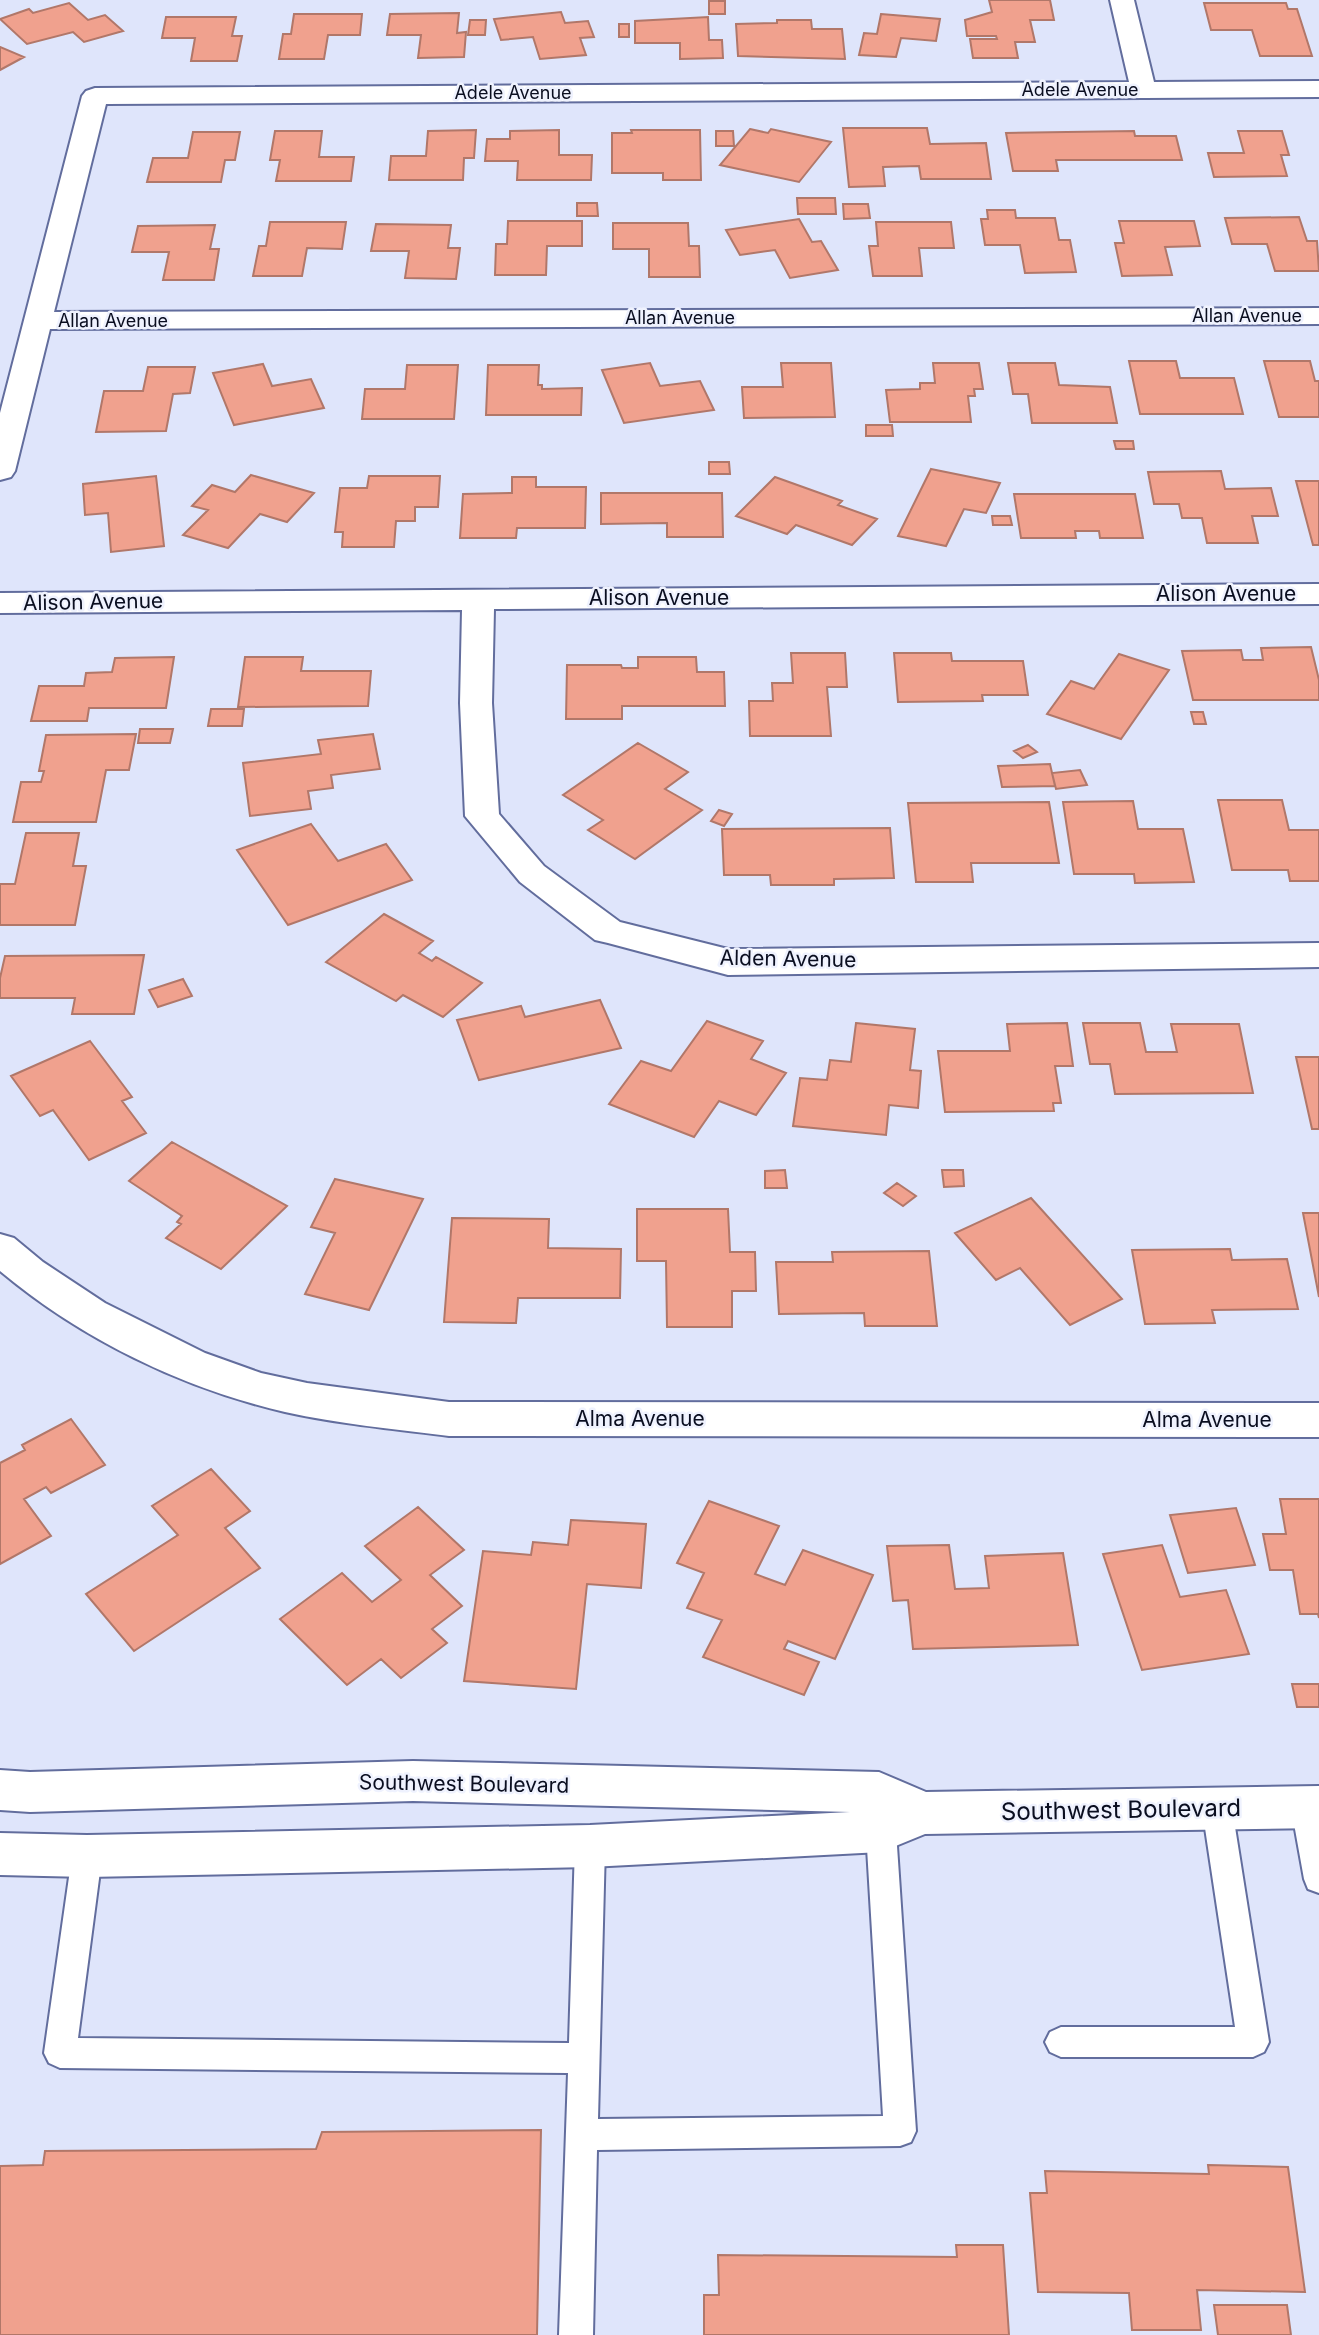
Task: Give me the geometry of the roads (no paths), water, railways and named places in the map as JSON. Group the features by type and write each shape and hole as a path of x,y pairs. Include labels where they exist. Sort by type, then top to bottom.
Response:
{"street":[{"path":"1122,0 1143,89"},
{"name":"Adele Avenue","path":"0,471 95,96 1319,89"},
{"name":"Allan Avenue","path":"40,321 1319,316"},
{"name":"Alison Avenue","path":"0,603 1319,594"},
{"name":"Alden Avenue","path":"478,599 476,703 482,816 532,874 608,931 728,962 1319,955"},
{"name":"Alma Avenue","path":"0,1249 30,1276 103,1321 172,1357 262,1389 358,1408 449,1419 1319,1420"},
{"name":"Southwest Boulevard","path":"0,1790 30,1792 413,1781 879,1792 922,1813"},
{"name":"Southwest Boulevard","path":"0,1854 88,1856 590,1846 881,1831 922,1813 1313,1807"}],"lane":[{"path":"1313,1807 1319,1879"},
{"path":"1061,2042 1253,2042 1217,1808"},
{"path":"582,2134 900,2131 881,1831"},
{"path":"576,2335 590,1846"},
{"path":"88,1856 60,2053 584,2057"}]}
